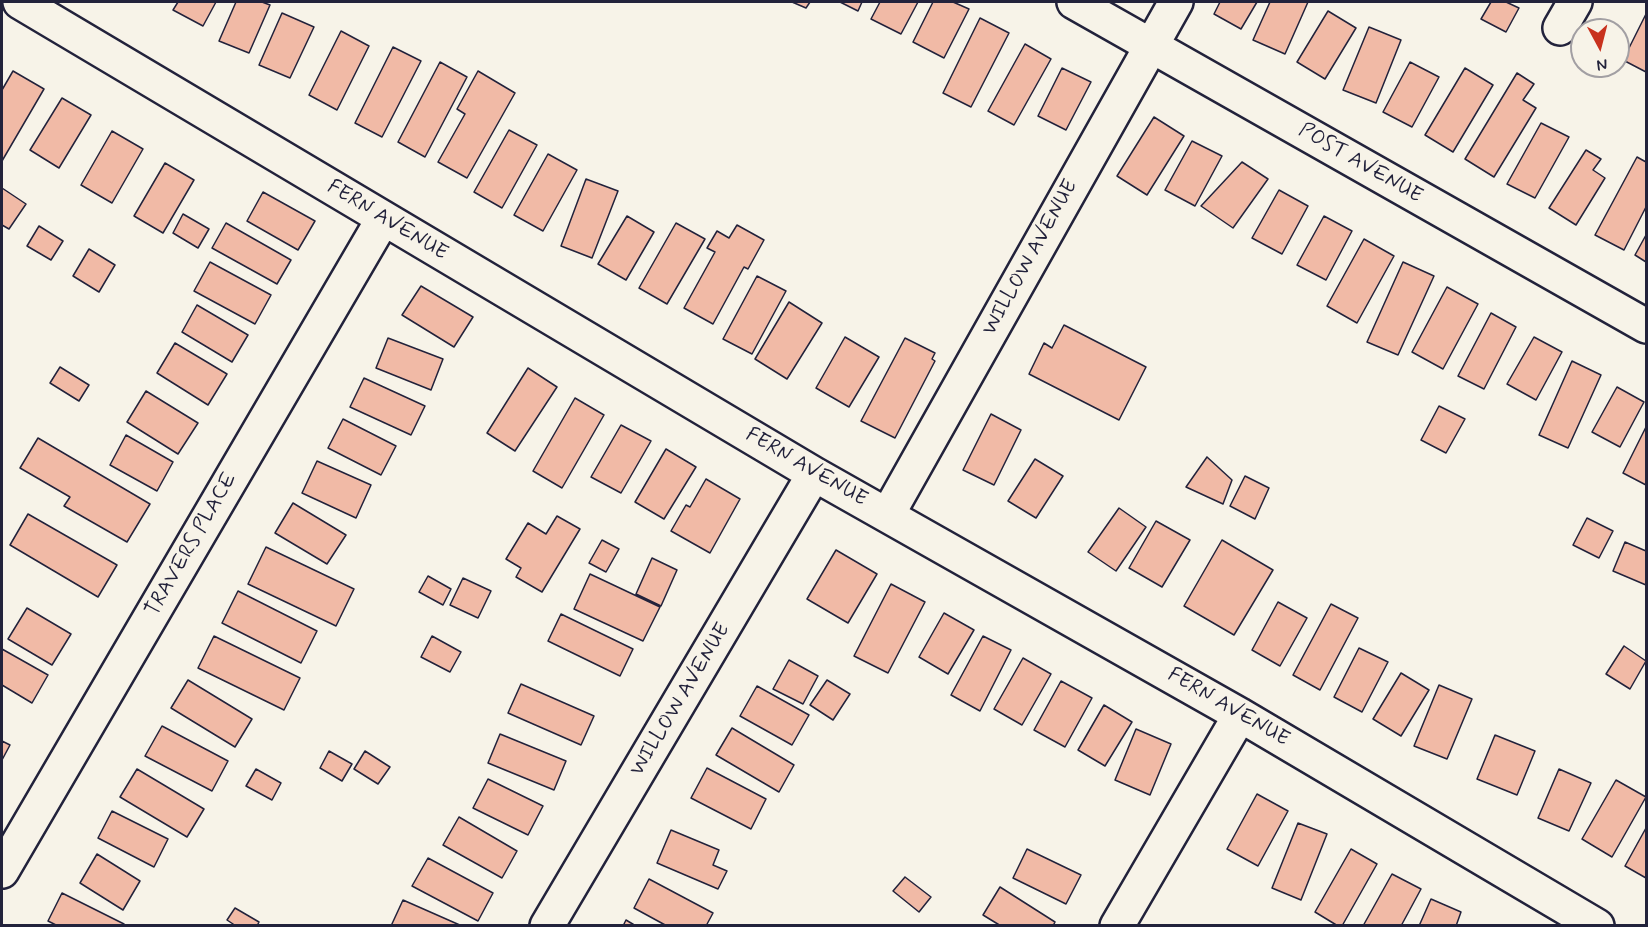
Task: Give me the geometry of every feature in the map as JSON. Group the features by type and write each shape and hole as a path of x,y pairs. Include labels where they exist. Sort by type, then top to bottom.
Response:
{"street":[{"name":"FERN AVENUE","path":"20,2 814,474 1240,715 1597,926"},
{"name":"POST AVENUE","path":"1074,2 1647,326"},
{"name":"WILLOW AVENUE","path":"888,514 1176,2"},
{"name":"TRAVERS PLACE","path":"2,871 383,219"},
{"name":"WILLOW AVENUE","path":"547,926 814,474"},
{"path":"1117,926 1240,715"}],"building":[{"path":"178,2 216,2 203,26 173,10"},
{"path":"236,2 262,2 270,5 249,53 219,41"},
{"path":"792,2 810,2 806,8"},
{"path":"840,2 862,2 858,11"},
{"path":"880,2 918,2 901,34 871,19"},
{"path":"933,2 953,2 969,9 944,58 913,42"},
{"path":"1220,2 1257,2 1241,29 1214,14"},
{"path":"1270,2 1308,2 1285,54 1253,40"},
{"path":"1491,2 1506,2 1519,8 1506,32 1481,19"},
{"path":"1328,11 1356,28 1325,79 1297,62"},
{"path":"282,13 314,27 290,78 259,65"},
{"path":"1646,14 1646,72 1630,64 1630,46"},
{"path":"980,18 1009,33 971,107 943,93"},
{"path":"1369,27 1401,40 1376,103 1343,90"},
{"path":"341,31 369,46 337,110 309,95"},
{"path":"1025,44 1051,59 1014,125 988,111"},
{"path":"393,47 421,61 382,137 355,123"},
{"path":"440,62 467,77 425,157 398,142"},
{"path":"1410,62 1439,77 1412,127 1383,112"},
{"path":"1062,68 1091,82 1066,130 1038,116"},
{"path":"1465,68 1493,85 1453,152 1425,135"},
{"path":"13,71 44,89 2,161 2,90"},
{"path":"478,71 515,93 467,178 438,162 465,114 457,109"},
{"path":"1517,73 1534,84 1523,100 1536,108 1494,177 1465,159"},
{"path":"62,98 91,115 59,168 30,150"},
{"path":"1154,117 1184,136 1147,195 1117,176"},
{"path":"1541,123 1569,137 1535,198 1507,184"},
{"path":"509,130 537,145 502,208 474,192"},
{"path":"112,131 143,149 112,203 81,185"},
{"path":"1192,141 1222,156 1195,206 1165,190"},
{"path":"1586,150 1601,159 1593,170 1605,178 1576,225 1549,208"},
{"path":"548,154 577,170 543,231 514,215"},
{"path":"1637,157 1646,162 1646,207 1624,250 1595,235"},
{"path":"1242,162 1268,179 1233,228 1201,206"},
{"path":"165,163 194,180 163,233 134,216"},
{"path":"586,179 618,191 592,258 561,246"},
{"path":"2,188 26,204 9,229 2,225"},
{"path":"1279,190 1308,206 1282,254 1252,238"},
{"path":"263,192 315,221 298,250 247,221"},
{"path":"183,214 209,229 198,248 173,233"},
{"path":"627,216 654,232 626,280 598,264"},
{"path":"1324,216 1352,231 1326,280 1297,265"},
{"path":"226,223 291,260 277,284 212,248"},
{"path":"676,223 705,239 667,304 639,288"},
{"path":"737,225 764,240 748,269 744,267 713,324 684,308 715,252 707,248 717,231 729,238"},
{"path":"39,226 63,241 51,260 27,246"},
{"path":"1646,235 1646,262 1635,255"},
{"path":"1364,239 1394,256 1357,323 1327,306"},
{"path":"89,249 115,265 99,292 73,276"},
{"path":"210,262 271,295 255,324 194,291"},
{"path":"1403,262 1434,276 1398,355 1367,342"},
{"path":"757,276 786,291 752,354 723,339"},
{"path":"421,286 473,317 454,347 402,315"},
{"path":"1447,287 1478,304 1443,369 1412,352"},
{"path":"789,302 822,323 787,379 755,359"},
{"path":"197,305 248,335 232,362 182,332"},
{"path":"1491,313 1516,327 1484,389 1458,376"},
{"path":"1064,325 1146,367 1119,420 1029,374 1044,343 1052,348"},
{"path":"845,337 879,357 849,407 816,388"},
{"path":"1534,337 1562,352 1536,400 1507,384"},
{"path":"388,338 443,359 431,390 376,368"},
{"path":"905,338 935,353 932,359 935,361 895,438 861,421"},
{"path":"175,343 227,374 208,405 157,373"},
{"path":"1572,361 1601,375 1568,448 1539,435"},
{"path":"60,367 89,385 79,401 50,383"},
{"path":"528,368 557,387 515,451 487,433"},
{"path":"364,378 425,406 411,435 350,407"},
{"path":"1617,387 1644,402 1620,447 1592,432"},
{"path":"146,391 198,423 178,454 127,422"},
{"path":"575,398 604,415 562,488 533,471"},
{"path":"1439,406 1465,419 1446,453 1421,440"},
{"path":"991,414 1021,430 994,485 963,470"},
{"path":"343,419 396,446 381,475 328,448"},
{"path":"621,425 651,441 621,493 591,477"},
{"path":"1646,427 1646,485 1623,473"},
{"path":"126,435 173,462 157,491 110,465"},
{"path":"38,438 150,504 127,542 64,506 70,497 20,468"},
{"path":"666,449 696,467 664,519 635,502"},
{"path":"1207,457 1232,480 1223,504 1186,487"},
{"path":"1035,459 1063,476 1036,518 1008,501"},
{"path":"317,461 371,485 356,518 302,493"},
{"path":"1245,476 1269,488 1255,519 1230,506"},
{"path":"706,479 740,499 710,553 671,531 686,505 690,507"},
{"path":"293,503 346,535 327,564 275,533"},
{"path":"1119,508 1146,527 1116,571 1088,552"},
{"path":"28,514 117,565 98,597 10,545"},
{"path":"557,516 580,529 542,592 516,577 521,568 506,559 528,523 546,534"},
{"path":"1587,518 1613,531 1599,558 1573,545"},
{"path":"1156,521 1190,540 1162,587 1129,568"},
{"path":"602,540 619,549 606,572 589,563"},
{"path":"1222,540 1273,570 1234,635 1184,606"},
{"path":"1625,542 1646,551 1646,585 1613,571"},
{"path":"266,547 354,589 336,626 248,584"},
{"path":"836,550 877,574 848,623 807,599"},
{"path":"652,558 677,570 661,606 636,594"},
{"path":"590,574 660,607 643,641 574,609"},
{"path":"428,576 451,589 443,605 419,592"},
{"path":"463,578 491,591 478,618 450,605"},
{"path":"891,584 925,602 888,673 854,656"},
{"path":"238,591 317,631 301,663 222,623"},
{"path":"1278,602 1307,618 1280,666 1252,650"},
{"path":"1331,604 1358,618 1320,690 1293,675"},
{"path":"27,608 71,634 52,665 8,639"},
{"path":"944,613 974,630 948,674 919,657"},
{"path":"561,614 633,649 620,676 548,641"},
{"path":"214,636 300,678 284,710 198,668"},
{"path":"432,636 461,652 450,672 421,657"},
{"path":"983,636 1011,650 980,711 951,695"},
{"path":"1624,646 1646,661 1630,689 1606,674"},
{"path":"1359,648 1388,662 1362,712 1334,697"},
{"path":"2,649 48,675 32,703 2,685"},
{"path":"1023,658 1051,674 1022,725 994,709"},
{"path":"789,660 818,676 803,704 773,689"},
{"path":"1401,673 1429,690 1401,736 1373,719"},
{"path":"188,680 252,719 235,747 171,708"},
{"path":"827,680 850,694 833,720 810,705"},
{"path":"1061,681 1092,698 1065,747 1034,730"},
{"path":"521,684 594,716 581,745 508,713"},
{"path":"1439,685 1472,699 1447,759 1414,746"},
{"path":"757,686 809,715 792,745 740,716"},
{"path":"1104,705 1132,722 1105,766 1078,750"},
{"path":"162,726 228,761 212,791 145,756"},
{"path":"732,728 794,765 779,792 716,755"},
{"path":"1136,729 1171,744 1150,795 1115,780"},
{"path":"500,734 566,761 554,790 488,763"},
{"path":"1495,735 1535,751 1517,795 1477,779"},
{"path":"2,741 10,745 2,760"},
{"path":"329,751 352,764 342,781 320,768"},
{"path":"365,751 390,767 378,784 354,769"},
{"path":"707,768 766,799 751,829 691,798"},
{"path":"137,769 204,809 187,837 120,797"},
{"path":"256,769 281,783 272,800 246,786"},
{"path":"1559,769 1591,783 1569,831 1538,818"},
{"path":"488,779 543,806 528,835 473,808"},
{"path":"1616,780 1646,797 1612,857 1582,839"},
{"path":"1257,794 1288,811 1258,866 1227,849"},
{"path":"112,811 168,839 154,867 98,838"},
{"path":"459,817 517,851 502,878 443,845"},
{"path":"1298,823 1327,834 1301,900 1272,888"},
{"path":"1646,828 1646,878 1625,866"},
{"path":"671,830 719,850 713,865 727,871 718,889 657,863"},
{"path":"1027,849 1081,875 1066,904 1013,878"},
{"path":"1351,849 1377,864 1342,926 1338,926 1315,912"},
{"path":"97,854 140,881 123,910 80,883"},
{"path":"428,858 493,893 478,921 412,886"},
{"path":"1392,874 1421,889 1401,926 1363,926"},
{"path":"905,877 931,897 919,912 893,891"},
{"path":"649,879 713,913 706,926 667,926 634,908"},
{"path":"1000,887 1055,922 1053,926 1001,926 983,915"},
{"path":"62,893 124,926 58,926 48,921"},
{"path":"1431,899 1461,912 1456,926 1419,926"},
{"path":"403,900 462,926 391,926"},
{"path":"235,908 259,922 257,926 236,926 227,920"},
{"path":"626,920 636,926 623,926"}]}
